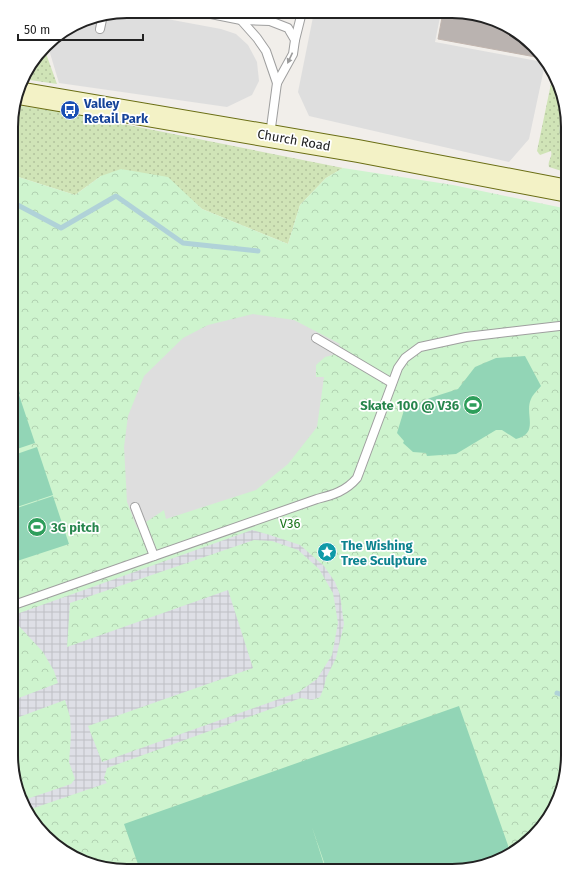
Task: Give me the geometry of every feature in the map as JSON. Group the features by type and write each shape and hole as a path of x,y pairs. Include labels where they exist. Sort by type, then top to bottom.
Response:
{"street":[{"name":"Church Road","path":"23,94 374,154 561,190"}],"lane":[{"path":"233,18 241,20 270,21 288,28 295,40"},
{"path":"270,136 277,83 293,54 300,18"},
{"path":"241,20 258,38 266,51 277,83"},
{"path":"100,29 102,21"},
{"path":"18,604 317,499 335,495 350,486 357,478 398,368 405,358 420,346 466,337 561,326"},
{"path":"316,338 392,383"},
{"path":"135,507 154,556"}],"green space":[{"path":"46,54 57,84 29,80 40,60"},
{"path":"551,82 559,105 561,118 559,133 561,137 561,171 549,167 551,151 540,155 537,151"},
{"path":"20,106 58,111 343,168 326,178 300,205 288,244 202,209 188,197 101,176 75,195 18,177 18,127"},
{"path":"561,118 561,137 559,133"},
{"name":"V36","path":"343,168 453,185 561,208 561,763 555,790 543,816 524,837 513,846 494,856 474,862 460,864 127,864 112,863 85,856 60,842 40,822 26,797 20,777 18,763 18,177 75,195 101,176 121,169 168,177 202,209 288,244 300,205 326,178"},
{"name":"Skate 100 @ V36","path":"525,356 541,386 531,399 529,405 529,428 523,436 516,439 502,430 496,430 456,454 427,456 426,453 413,452 403,443 404,441 397,433 404,410 430,398 458,389 475,367 496,358"},
{"path":"18,395 35,443 18,449"},
{"name":"3G pitch","path":"37,447 53,495 18,507 18,454"},
{"name":"3G pitch","path":"53,496 69,544 18,561 18,508"},
{"path":"459,706 509,848 494,856 474,862 460,864 325,864 312,827 324,864 138,864 124,824"}],"shaded area":[{"path":"119,18 162,18 221,29 236,34 248,45 257,62 259,81 252,95 227,107 59,83 49,51 66,36 85,26 105,20"},
{"path":"313,18 440,18 435,42 540,61 544,69 529,139 509,162 309,116 298,92"},
{"path":"253,314 294,320 340,344 333,355 325,357 316,365 316,377 324,377 317,427 288,464 256,490 166,519 164,510 137,528 127,502 124,447 128,416 144,376 183,338 208,325"},
{"path":"252,530 300,545 324,566 335,582 340,595 344,624 336,658 326,678 320,697 312,700 301,698 107,768 104,778 107,783 32,809 27,799 71,784 75,779 69,762 71,735 70,717 65,700 18,717 18,698 58,683 54,671 43,652 18,625 18,614","holes":["254,540 272,541 298,550 319,569 333,593 338,623 332,655 317,679 299,692 102,762 88,726 253,668 228,590 67,647 70,603"]}],"building":[{"path":"442,18 467,19 494,26 507,33 519,40 536,57 438,39"}],"waterway":[{"path":"18,205 61,228 116,196 183,243 258,251"},
{"path":"557,693 561,694"}],"place":[{"name":"Valley Retail Park","path":"70,110"},
{"name":"Skate 100 @ V36","path":"473,405"},
{"name":"3G pitch","path":"37,527"},
{"name":"The Wishing Tree Sculpture","path":"327,552"}]}
